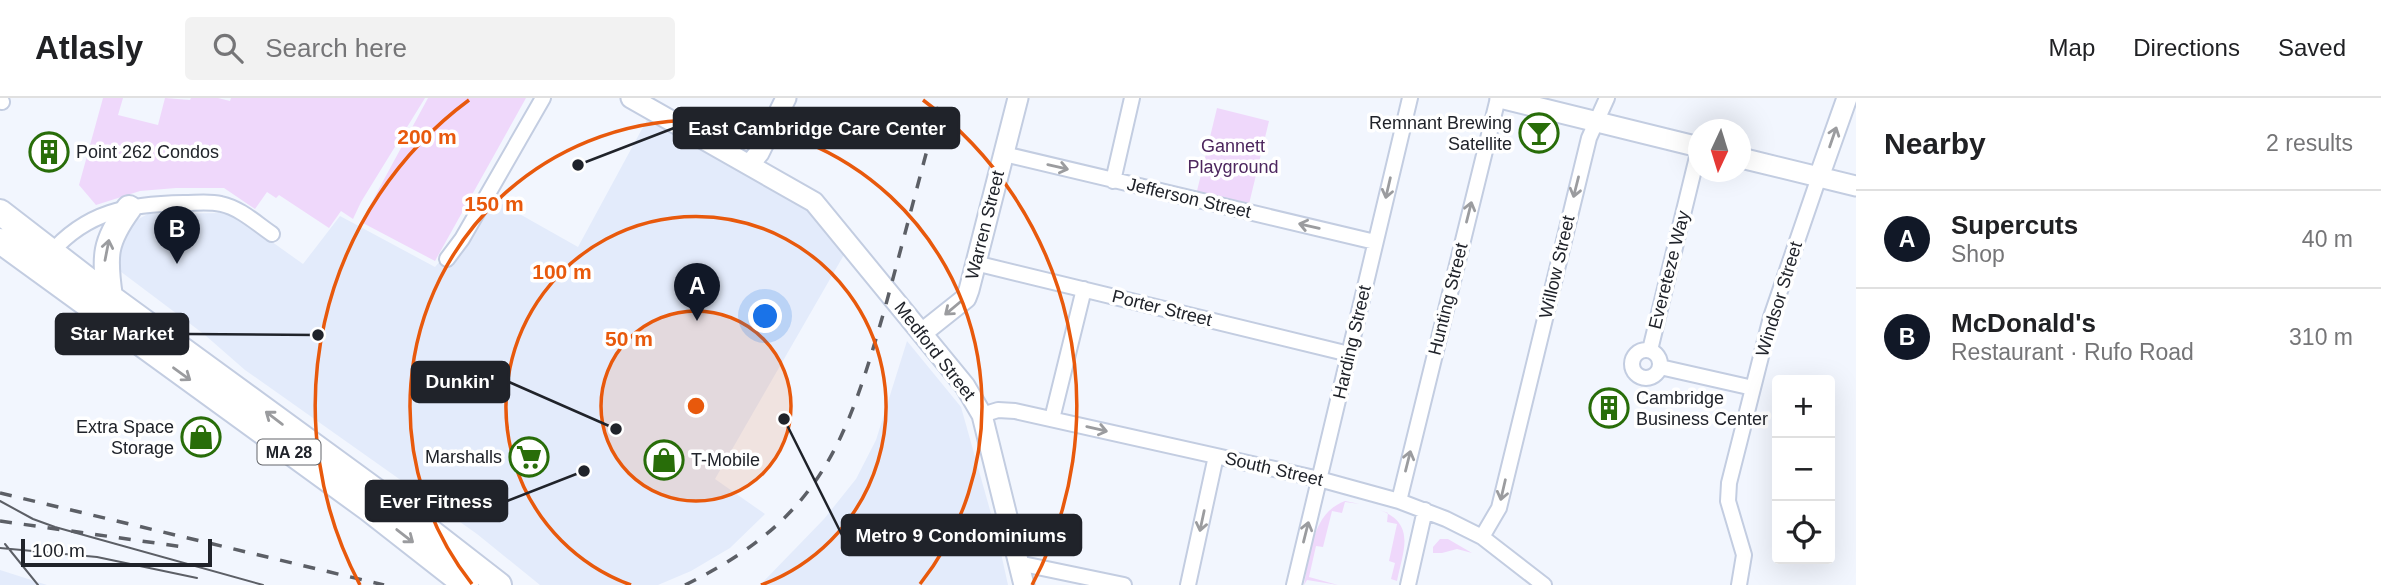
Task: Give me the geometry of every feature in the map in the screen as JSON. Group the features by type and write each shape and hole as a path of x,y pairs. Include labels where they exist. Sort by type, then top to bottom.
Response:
{"highway":[{"path":"110,297 105,265 106,248 114,229 129,208"},
{"name":"MA 28","path":"0,212 44,261 369,509 461,572 499,585"},
{"name":"MA 28","path":"0,242 44,261 110,297 461,572"}],"main road":[{"name":"Medford Street","path":"631,98 814,202 965,386 982,415 1024,585"},
{"path":"749,164 759,153 786,98"},
{"name":"Warren Street","path":"922,333 965,298 1018,98"},
{"path":"1499,98 1688,145"},
{"name":"Windsor Street","path":"1819,177 1847,98"},
{"path":"1751,160 1856,186"}],"street":[{"path":"447,259 466,232 543,98"},
{"path":"1113,181 1132,98"},
{"name":"Harding Street","path":"1294,585 1410,98"},
{"name":"Hunting Street","path":"1399,500 1499,98"},
{"name":"Willow Street","path":"1482,537 1499,508 1574,194 1595,122 1607,98"},
{"name":"Jefferson Street","path":"1003,154 1375,242"},
{"name":"Windsor Street","path":"1739,585 1744,555 1728,501 1728,492 1778,295 1819,177"},
{"name":"Evereteze Way","path":"1650,350 1691,182"},
{"path":"44,261 68,234 77,228 129,208 157,204 222,204 245,215 272,234"},
{"name":"Porter Street","path":"975,263 1349,354"},
{"path":"1052,419 1084,289"},
{"name":"Evereteze Way","path":"1650,350 1658,356 1660,367 1654,376 1643,377 1634,371 1632,365 1635,355 1650,350"},
{"name":"Evereteze Way","path":"1660,367 1753,388"},
{"name":"South Street","path":"982,415 1007,410 1052,419 1319,478 1399,500 1482,537 1544,585"},
{"path":"1188,585 1216,456"},
{"path":"1408,585 1425,510"},
{"path":"1018,563 1124,585"}],"shaded area":[{"path":"649,116 814,214 845,253 715,479 765,514 730,548 691,571 658,585 540,585 477,534 245,370 205,335 96,253 127,225 148,214 226,213 254,229 303,264 340,216 435,267 493,199 578,247"},
{"path":"907,341 961,407 997,535 1008,585 760,585 824,519 856,479 876,440"},
{"path":"0,570 47,585 0,585"}],"green space":[{"path":"103,98 123,98 118,115 158,125 165,98 218,98 230,101 231,98 425,98 353,219 341,211 329,228 279,195 276,198 267,192 255,209 224,188 140,191 96,205 79,185"},
{"path":"428,98 526,98 435,261 361,222"},
{"name":"Gannett Playground","path":"1217,108 1269,121 1249,204 1197,191"},
{"path":"1345,501 1360,504 1345,502 1342,513 1332,511 1323,547 1316,546 1309,577 1338,585 1307,580 1304,585 1314,536 1319,525 1334,507"},
{"path":"1388,514 1397,520 1404,537 1397,581 1391,579 1395,563 1389,561 1397,524 1387,522"},
{"path":"1440,539 1448,539 1472,553 1457,549 1433,553 1433,547"}],"tram line":[{"path":"0,501 33,519 55,527 263,585"},
{"path":"5,544 38,585"},
{"path":"0,548 97,557 197,578"}],"railway":[{"path":"685,585 731,560 768,533 797,504 821,473 840,438 871,356 941,98"},
{"path":"0,493 384,585"},
{"path":"0,521 184,547"}],"place":[{"name":"Remnant Brewing Satellite","path":"1539,133"},
{"name":"Point 262 Condos","path":"49,152"},
{"name":"East Cambridge Care Center","path":"578,165"},
{"name":"McDonald's","path":"177,264"},
{"name":"Supercuts","path":"697,321"},
{"name":"Star Market","path":"318,335"},
{"name":"Cambridge Business Center","path":"1609,408"},
{"name":"Metro 9 Condominiums","path":"784,419"},
{"name":"Dunkin'","path":"616,429"},
{"name":"Extra Space Storage","path":"201,437"},
{"name":"Marshalls","path":"529,457"},
{"name":"T-Mobile","path":"664,460"},
{"name":"Ever Fitness","path":"584,471"}]}
